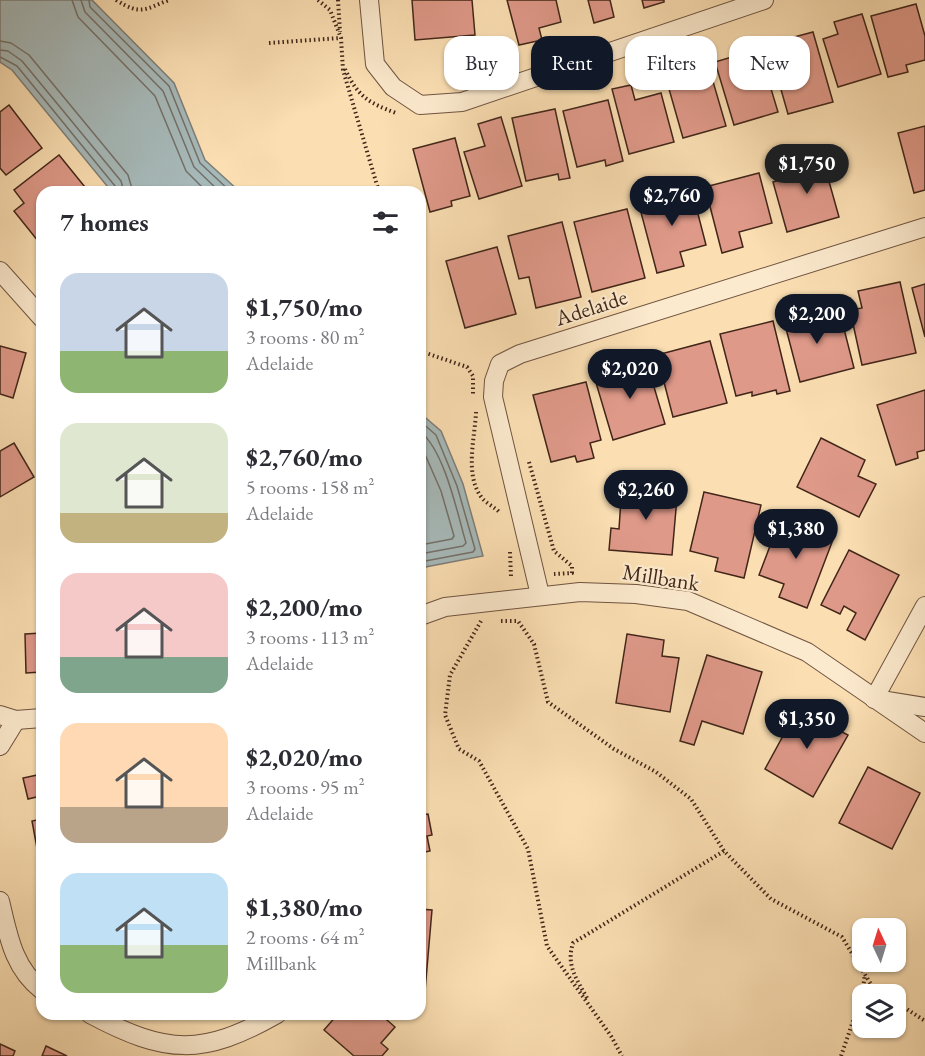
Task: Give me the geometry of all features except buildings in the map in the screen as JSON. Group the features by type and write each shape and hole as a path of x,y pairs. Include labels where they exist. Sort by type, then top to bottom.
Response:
{"street":[{"path":"369,0 375,64 393,87 420,105 462,102 764,0"},
{"name":"Adelaide","path":"540,595 493,397 494,381 500,364 520,354 925,227"},
{"path":"0,271 36,311"},
{"name":"Millbank","path":"426,614 445,607 580,592 636,594 688,600 807,652 925,733"},
{"path":"874,699 925,606"},
{"name":"Millbank","path":"874,699 925,707"},
{"path":"0,746 8,718 36,718"},
{"path":"0,900 12,950 30,980 36,985"},
{"path":"103,1020 168,1050 189,1053 236,1043 269,1020"}],"path":[{"path":"116,0 126,6 146,11 169,0"},
{"path":"318,0 330,10 340,38 343,70 377,186"},
{"path":"269,43 340,38"},
{"path":"426,353 467,367 473,376 472,386 476,411 472,463 475,483 481,497 499,510 502,517"},
{"path":"527,455 554,551 572,566 572,573 554,574"},
{"path":"509,545 511,577"},
{"path":"596,1014 548,946 528,849 479,761 459,749 445,715 450,675 481,621 518,621 534,644 548,702 614,749 656,772 691,799 724,851 771,899 842,937 871,984"},
{"path":"622,1056 571,968 569,955 573,943 724,851"},
{"path":"841,1056 862,995 865,973"},
{"path":"906,1009 925,1021"}],"water":[{"path":"0,0 92,0 174,83 205,160 233,186 107,186 12,70 0,62"},
{"path":"426,418 441,431 463,484 483,556 426,567"}]}
